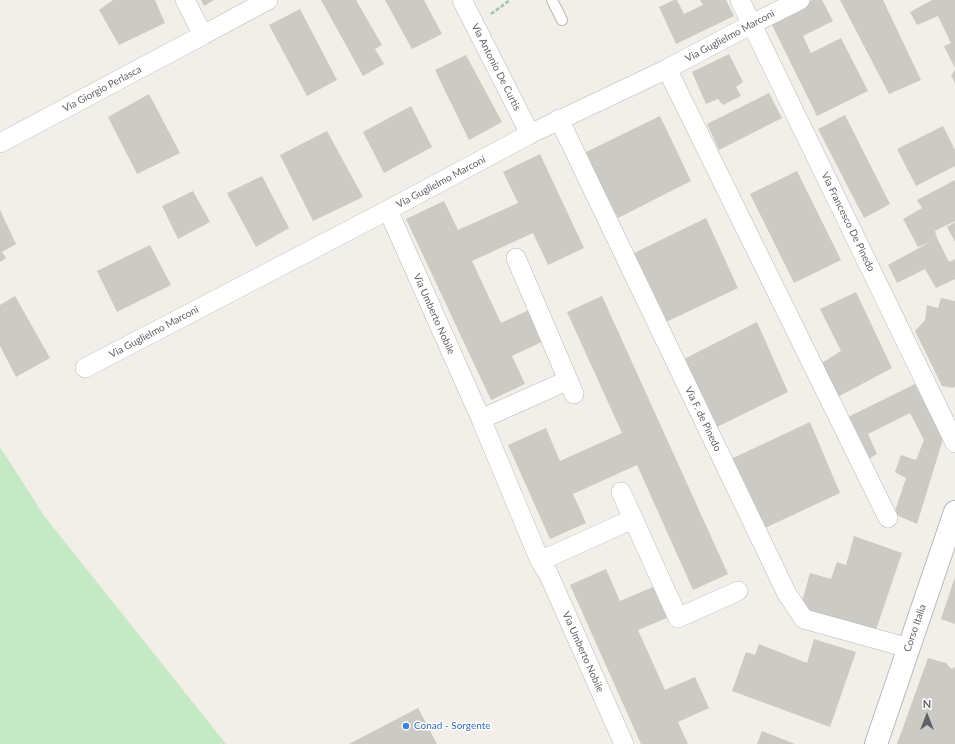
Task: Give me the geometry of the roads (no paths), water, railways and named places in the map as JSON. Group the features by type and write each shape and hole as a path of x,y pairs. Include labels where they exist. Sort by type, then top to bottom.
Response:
{"main road":[{"name":"Corso Italia","path":"876,744 955,512"}],"street":[{"path":"185,0 203,35"},
{"name":"Via Giorgio Perlasca","path":"0,143 268,0"},
{"name":"Via Antonio De Curtis","path":"462,0 530,134"},
{"name":"Via Francesco De Pinedo","path":"740,0 955,444"},
{"name":"Via Guglielmo Marconi","path":"85,368 559,119 666,69 800,0"},
{"path":"666,69 888,518"},
{"name":"Via F. de Pinedo","path":"559,119 787,594 804,619 909,648"},
{"name":"Via Umberto Nobile","path":"388,210 481,419 540,561 548,573 624,744"},
{"path":"481,419 553,388 571,387 516,258"},
{"path":"621,492 678,618 738,591"},
{"path":"540,561 633,519"}],"lane":[{"path":"552,0 562,20"}],"place":[{"name":"Conad - Sorgente","path":"406,726"}]}
